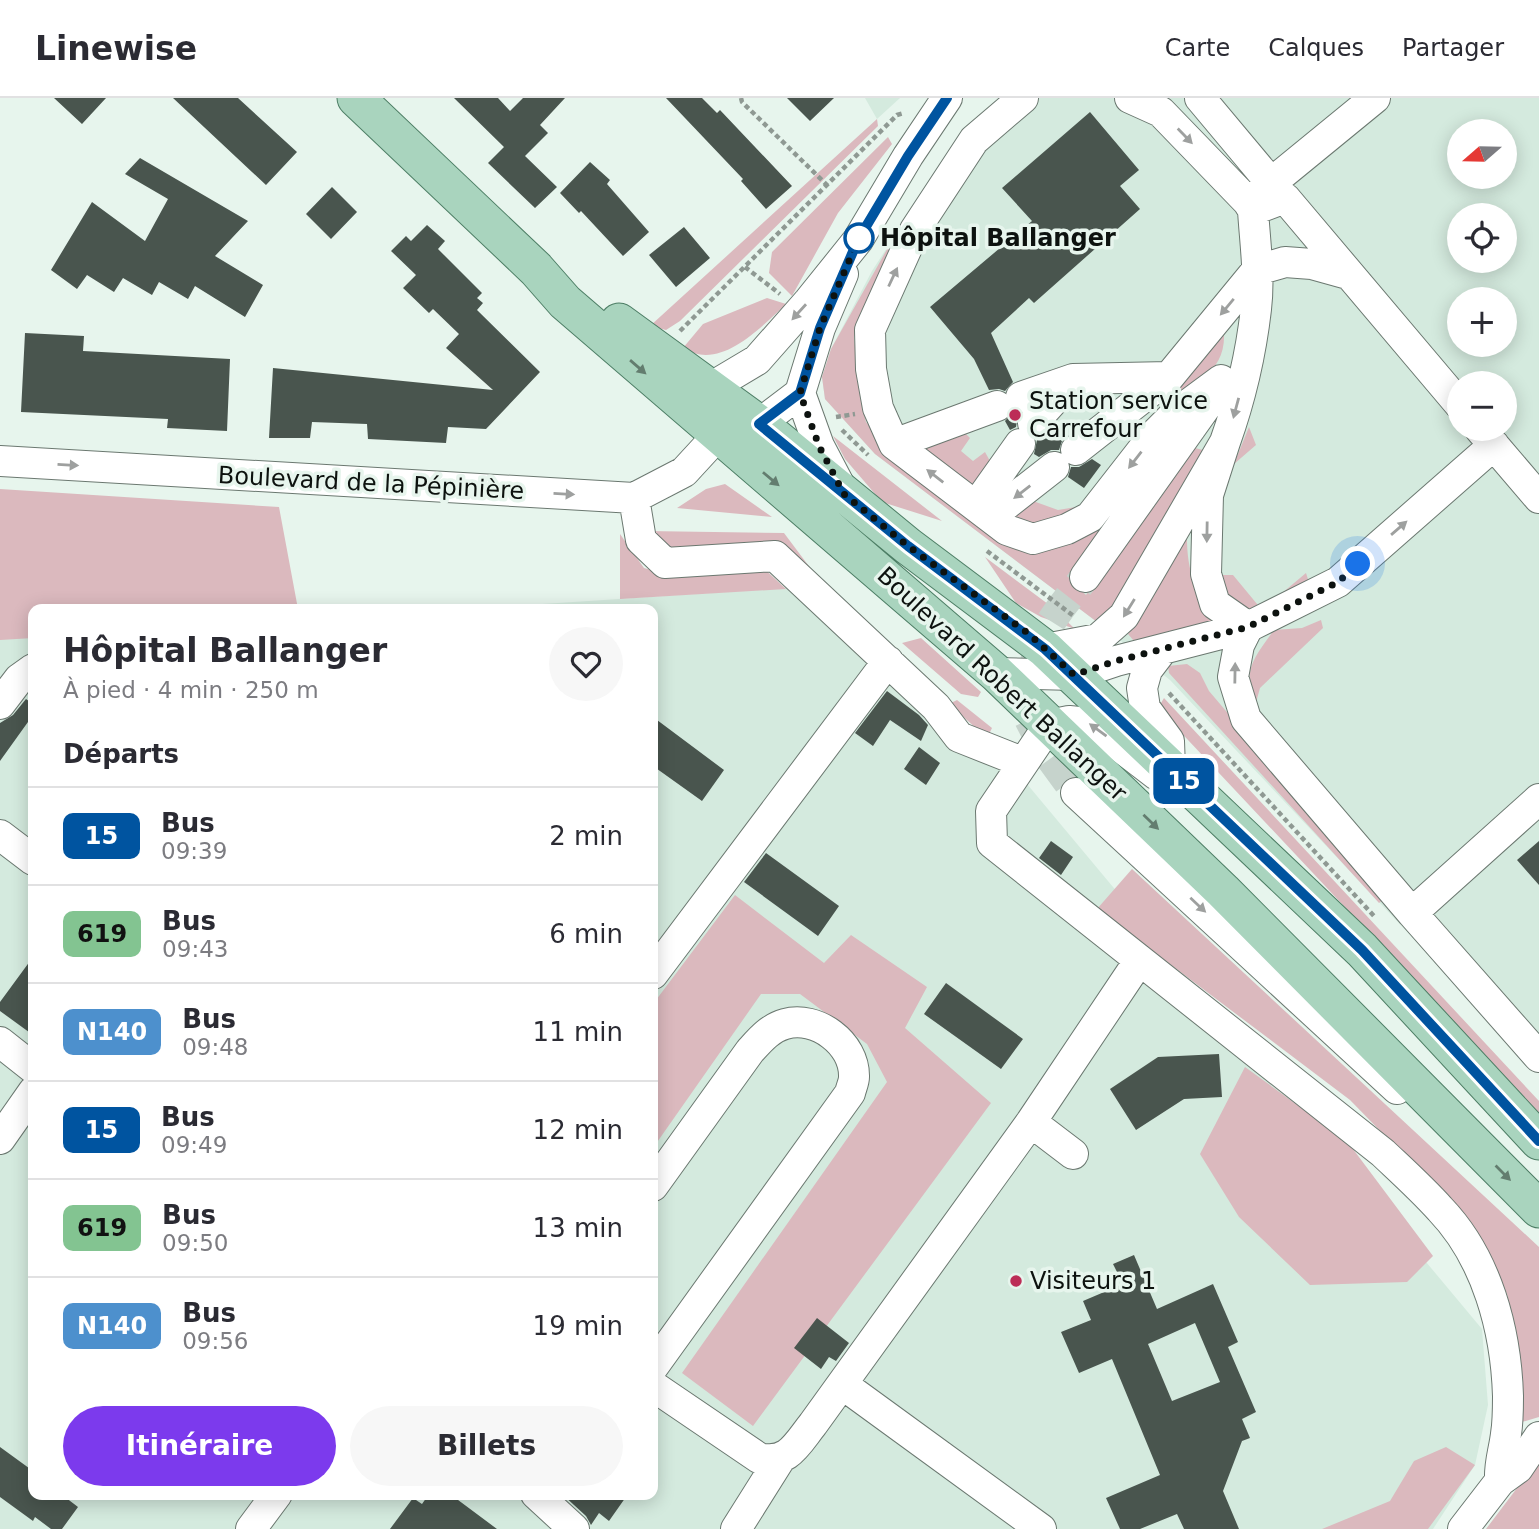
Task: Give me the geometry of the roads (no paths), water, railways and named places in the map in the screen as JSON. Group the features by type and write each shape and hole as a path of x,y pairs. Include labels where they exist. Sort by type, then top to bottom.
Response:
{"main road":[{"name":"Boulevard Robert Ballanger","path":"356,98 536,269 565,302 996,673 1223,891 1539,1209"},
{"name":"Boulevard Robert Ballanger","path":"536,269 576,289 759,424 908,546 1045,649 1362,950 1539,1141"}],"street":[{"path":"947,98 908,156 858,240 820,328 800,393 759,424 719,434 684,472 634,498 641,540 665,563 775,556 936,707 959,737 1022,762"},
{"path":"1023,98 974,140 915,230 870,330 871,369 878,408 894,444 1007,530 1033,539 1067,529 1090,517 1154,435 1175,414 1221,380"},
{"path":"1130,98 1154,105 1250,206 1257,271 1257,307 1235,414 1208,495 1206,574 1214,604 1248,627"},
{"path":"1200,98 1272,184"},
{"path":"1250,206 1272,184 1375,98"},
{"path":"1250,206 1285,198 1447,390"},
{"path":"719,434 710,388 757,360 858,240"},
{"path":"983,512 1065,458 1169,377 1257,271 1285,262 1312,264 1349,274"},
{"path":"1085,577 1209,402 1257,307"},
{"path":"894,444 1018,418 1073,379 1169,377"},
{"path":"800,393 819,446 844,494"},
{"path":"983,512 1018,418"},
{"path":"996,673 1074,675 1248,627 1338,582 1483,441"},
{"path":"1490,441 1539,498"},
{"path":"1045,649 1098,639 1124,616 1225,442"},
{"name":"Boulevard de la Pépinière","path":"0,461 634,498"},
{"path":"1248,627 1239,645 1233,677 1246,719 1539,1058"},
{"path":"1163,649 1147,670 1142,688 1145,708 1169,741 1170,768"},
{"path":"658,967 888,661"},
{"path":"0,704 19,679 28,673"},
{"path":"1250,845 1088,723 1069,721 1049,724 991,811 992,843 1382,1153 1442,1210 1464,1241 1487,1283 1502,1332 1508,1396 1506,1434 1499,1463 1500,1481"},
{"path":"1076,793 1442,1131 1466,1136"},
{"path":"1412,913 1539,799"},
{"path":"0,835 28,856"},
{"path":"658,1389 759,1458 771,1461 791,1452 1031,1122 1139,961"},
{"path":"658,1179 750,1051 774,1029 786,1024 815,1025 846,1048 854,1077 850,1093 658,1360"},
{"path":"0,1042 28,1064"},
{"path":"0,1139 28,1099"},
{"path":"1031,1122 1073,1154"},
{"path":"842,1384 1041,1529"},
{"path":"1463,1529 1500,1481 1518,1468 1539,1437"},
{"path":"736,1529 780,1459"},
{"path":"251,1529 273,1500"},
{"path":"543,1500 574,1529"}],"tunnel":[{"path":"1035,663 1047,628 1085,577"},
{"path":"1029,719 1046,752 1076,793"}],"place":[{"name":"Hôpital Ballanger","path":"859,238"},
{"name":"Station service Carrefour","path":"1015,415"},
{"name":"Visiteurs 1","path":"1016,1281"}]}
